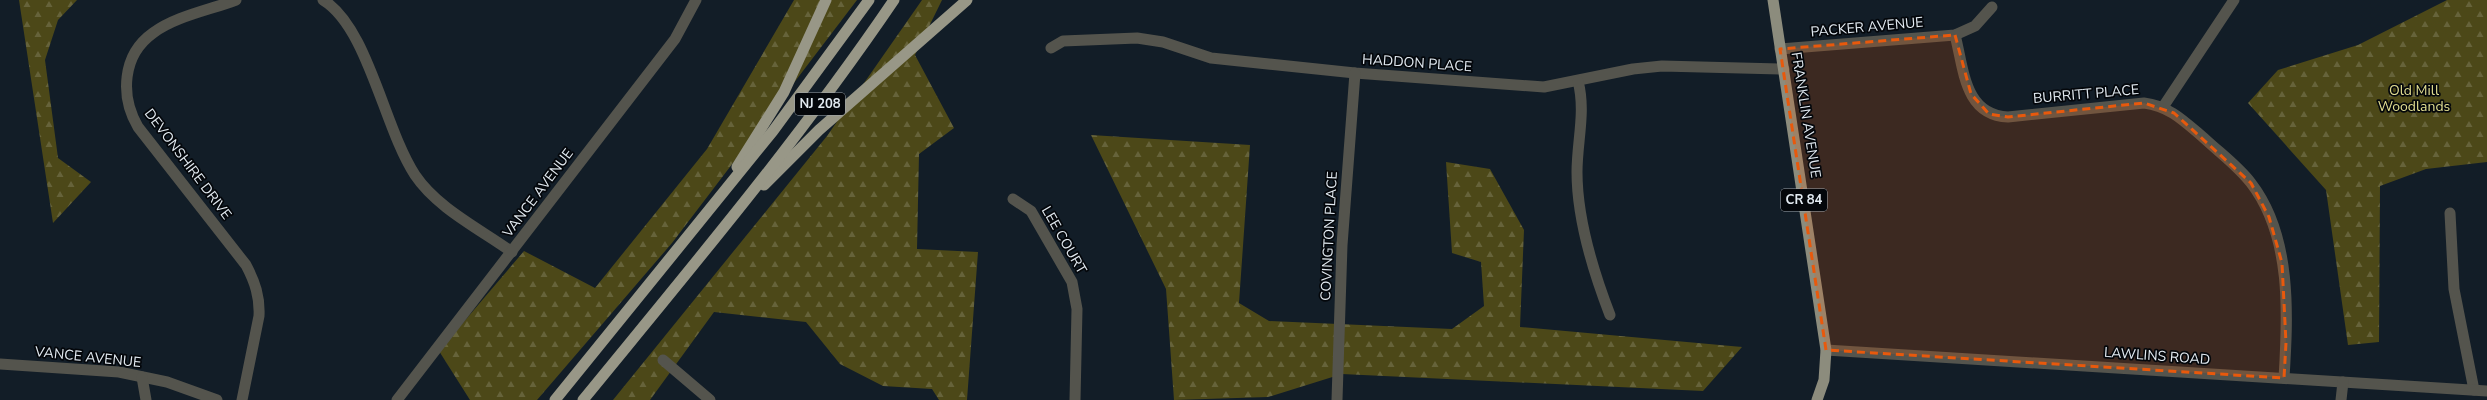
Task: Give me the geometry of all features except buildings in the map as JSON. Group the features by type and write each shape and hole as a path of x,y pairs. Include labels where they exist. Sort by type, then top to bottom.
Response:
{"highway":[{"path":"716,202 784,92 826,0"},
{"name":"NJ 208","path":"555,400 716,202 806,88 869,0"},
{"name":"NJ 208","path":"583,400 741,205 845,71 894,0"},
{"path":"741,205 834,117 967,0"}],"main road":[{"name":"FRANKLIN AVENUE","path":"1773,0 1826,350 1824,380 1817,400"}],"street":[{"name":"DEVONSHIRE DRIVE","path":"236,0 165,26 153,33 134,54 129,67 126,92 128,104 138,126 246,265 253,279 260,302 259,316 242,400"},
{"path":"323,0 338,11 354,34 398,144 416,177 443,203 512,252"},
{"name":"VANCE AVENUE","path":"397,400 675,39 696,0"},
{"path":"2163,107 2234,0"},
{"name":"PACKER AVENUE","path":"1780,49 1955,35 1975,26 1992,7"},
{"name":"BURRITT PLACE","path":"1955,35 1969,90 1975,102 1981,109 1998,117 2144,103 2163,107 2174,113 2235,165 2251,183 2270,217 2282,263 2286,343 2284,378"},
{"name":"HADDON PLACE","path":"1051,48 1063,41 1137,38 1163,42 1211,58 1355,73 1544,87 1633,69 1662,66 1784,69"},
{"name":"COVINGTON PLACE","path":"1337,400 1342,245 1355,73"},
{"path":"1578,81 1582,99 1577,171 1578,197 1600,289 1610,315"},
{"name":"LEE COURT","path":"1013,199 1031,211 1072,282 1077,309 1075,400"},
{"path":"2450,213 2454,289 2474,390"},
{"name":"LAWLINS ROAD","path":"1826,350 2487,391"},
{"path":"663,360 710,400"},
{"name":"VANCE AVENUE","path":"0,364 120,372 174,384 217,400"},
{"path":"142,377 146,400"},
{"path":"2341,400 2343,382"}],"highlighted area":[{"path":"1955,35 1971,94 1989,114 2008,117 2144,103 2174,113 2251,183 2269,217 2282,263 2286,343 2284,378 1826,350 1780,49"}],"green space":[{"path":"19,0 77,0 58,20 45,60 58,158 91,182 53,223"},
{"path":"794,0 857,0 672,243 537,400 470,400 439,351 524,251 595,288 707,149"},
{"path":"922,0 942,0 915,55 954,128 919,154 917,249 978,252 967,400 939,400 932,389 883,386 840,364 806,322 714,312 650,400 613,400 827,136"},
{"name":"Old Mill Woodlands","path":"2447,0 2487,0 2487,162 2426,169 2380,186 2379,342 2348,345 2326,190 2248,103 2278,70 2358,45"},
{"path":"1091,135 1250,145 1239,303 1269,321 1452,329 1484,306 1481,262 1452,253 1446,162 1490,169 1524,230 1520,327 1742,347 1703,391 1342,374 1268,397 1174,400 1166,289"}]}
